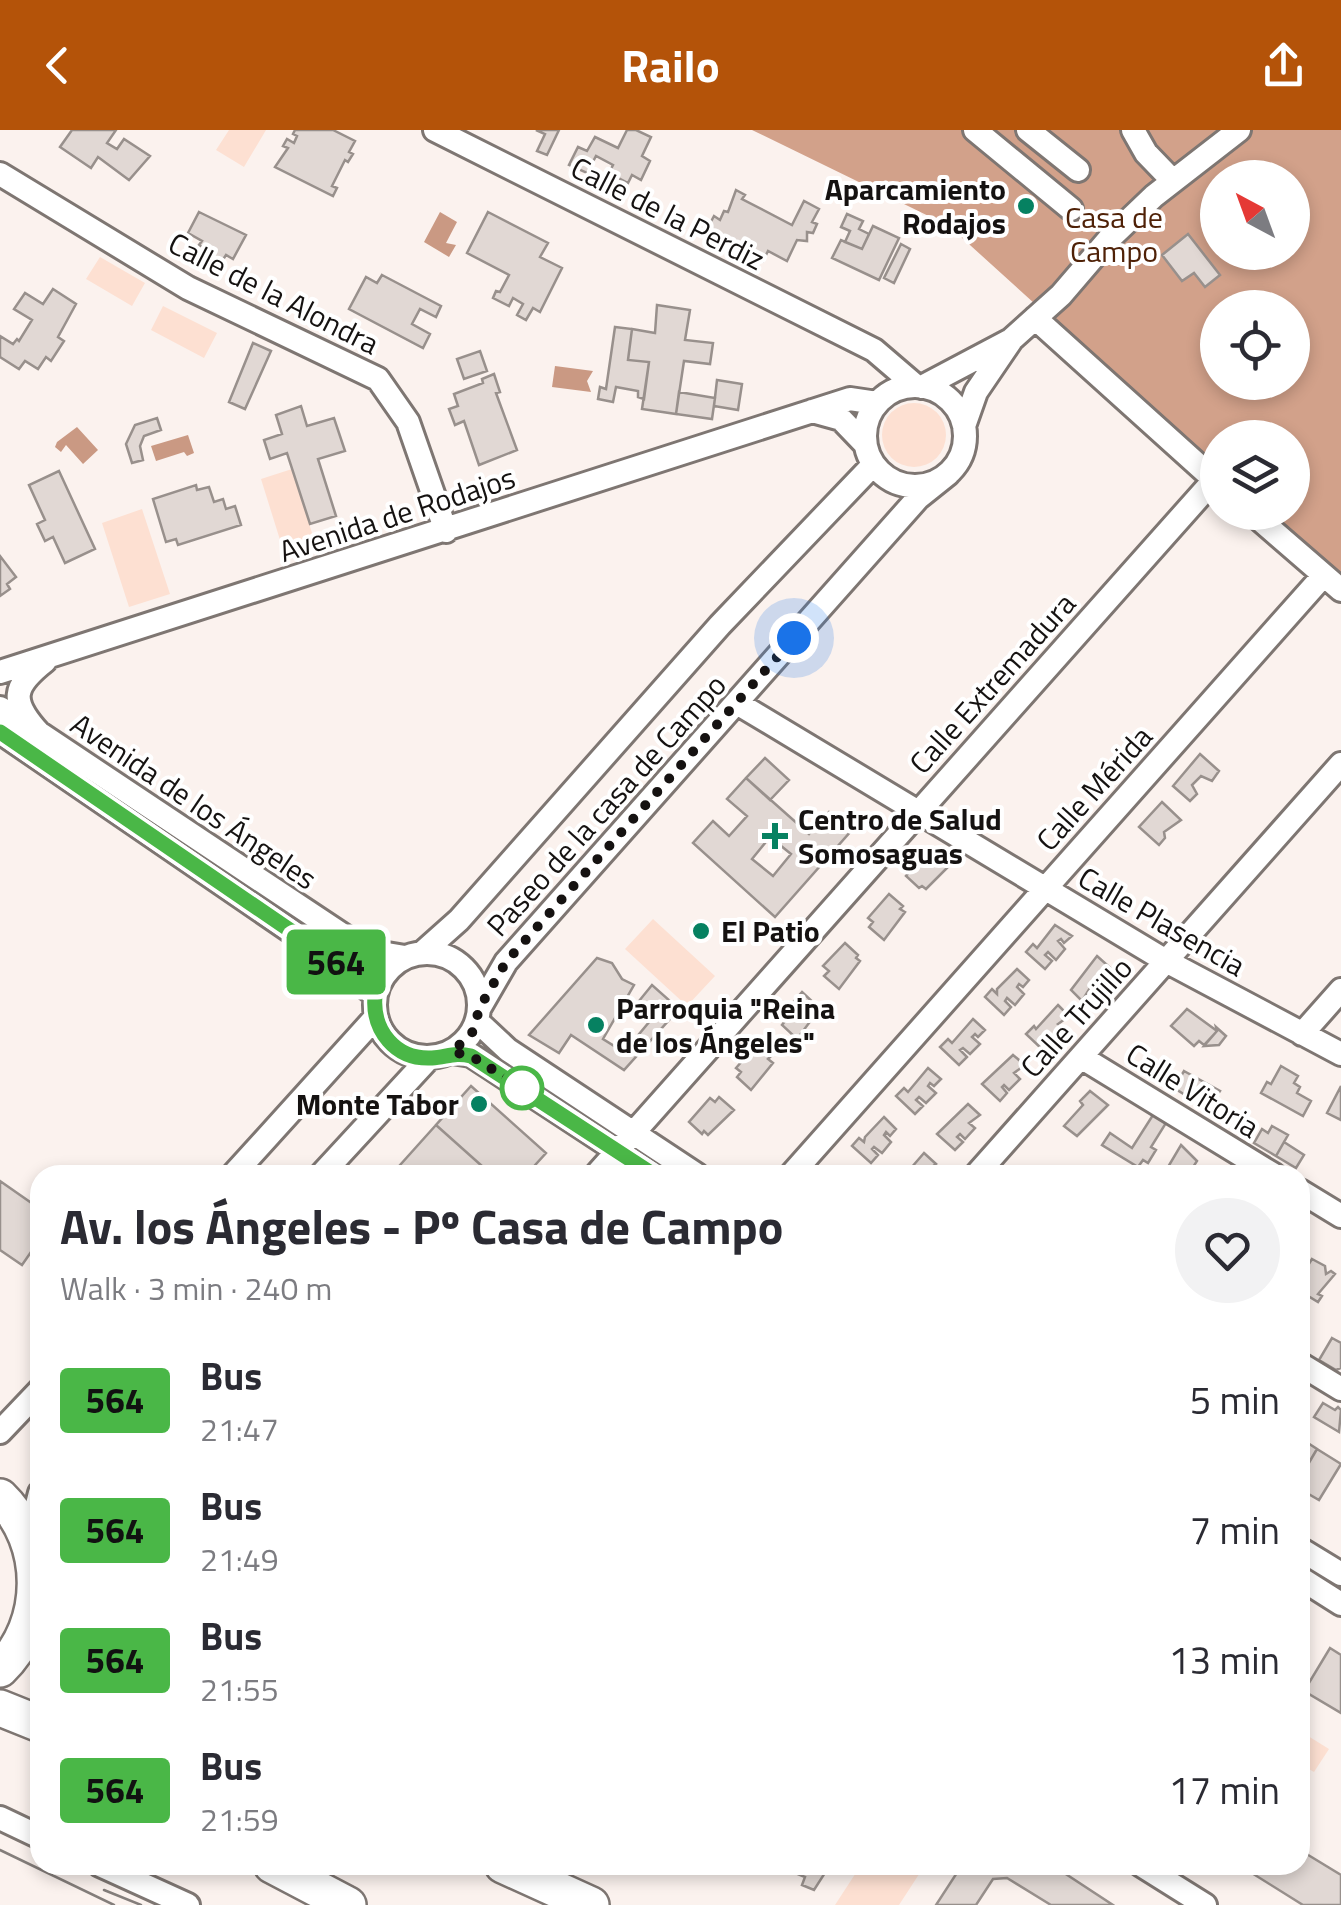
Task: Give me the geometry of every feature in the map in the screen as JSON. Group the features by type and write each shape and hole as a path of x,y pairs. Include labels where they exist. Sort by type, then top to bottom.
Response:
{"highway":[{"path":"0,1497 30,1549"},
{"path":"0,1669 19,1645 30,1617"},
{"path":"0,1708 30,1720"},
{"path":"291,1875 345,1904"},
{"path":"525,1875 591,1905"}],"street":[{"name":"Calle de la Perdiz","path":"435,130 874,350 919,386"},
{"path":"975,130 1072,209"},
{"path":"1028,130 1078,170"},
{"path":"1133,130 1146,153 1174,181"},
{"path":"812,412 841,420 885,477 900,485 934,483 948,474 963,452 964,426 976,392 1012,339 1061,295 1112,236 1239,130"},
{"name":"Calle de la Alondra","path":"0,174 188,288 378,379 408,422 446,530"},
{"path":"1034,318 1200,467"},
{"path":"869,454 869,415 882,399 900,388 919,386 1012,339"},
{"path":"874,350 882,399"},
{"path":"919,386 949,400 964,426"},
{"name":"Avenida de Rodajos","path":"0,672 850,399 882,399"},
{"name":"Paseo de la casa de Campo","path":"414,955 460,920 869,454"},
{"name":"Paseo de la casa de Campo","path":"478,1014 506,962 918,498 948,474"},
{"name":"Calle Extremadura","path":"605,1165 1200,499"},
{"path":"1272,530 1332,583"},
{"name":"Calle Mérida","path":"800,1165 1044,888 1332,583"},
{"name":"Avenida de los Ángeles","path":"52,656 23,678 18,696 26,718 39,734 344,936 369,950 414,955"},
{"name":"Calle Plasencia","path":"737,703 1166,962 1341,1054"},
{"path":"0,708 39,734"},
{"name":"Avenida de los Ángeles","path":"0,732 351,972 375,1007"},
{"name":"Calle Trujillo","path":"988,1165 1341,764"},
{"path":"330,1165 440,1055 472,1033 478,1014 477,990 469,974 440,954 414,955 380,980 375,1007 382,1034 395,1048 411,1056 440,1055 471,1056 625,1142 675,1165"},
{"path":"1302,1034 1341,990"},
{"path":"242,1165 375,1007"},
{"path":"478,1014 508,1050 625,1142 645,1165"},
{"name":"Calle Vitoria","path":"1081,1057 1258,1165"},
{"path":"1310,1200 1341,1216"},
{"path":"1310,1370 1341,1389"},
{"path":"0,1432 30,1400"},
{"path":"1310,1555 1341,1574"},
{"path":"1310,1584 1341,1604"},
{"path":"0,1818 30,1832"},
{"path":"122,1875 188,1905"},
{"path":"1157,1875 1205,1905"}],"shaded area":[{"path":"229,130 266,130 244,167 216,150"},
{"path":"440,212 457,222 446,243 456,245 449,257 424,242"},
{"path":"100,257 145,283 132,306 86,279"},
{"path":"163,306 217,333 204,358 151,330"},
{"path":"555,366 593,371 587,381 591,392 552,387"},
{"path":"914,403 937,412 946,435 937,458 914,467 891,458 882,435 891,412"},
{"path":"77,427 98,450 83,464 66,445 61,452 55,447"},
{"path":"188,435 194,453 187,456 184,452 156,461 151,446"},
{"path":"292,469 317,549 286,559 261,479"},
{"path":"142,509 170,594 129,607 102,523"},
{"path":"653,919 715,976 687,1006 625,949"},
{"path":"1310,1737 1329,1749 1314,1772 1310,1770"},
{"path":"854,1875 918,1875 899,1905 835,1905"}],"green space":[{"name":"Casa de Campo","path":"752,130 1341,130 1341,576 1286,530 1310,530 1310,420 1200,420 1200,454 949,226"}],"building":[{"path":"72,130 116,130 107,143 117,149 124,139 150,156 129,180 98,157 91,168 60,147"},
{"path":"295,130 333,130 355,141 349,152 353,154 348,162 345,160 332,186 337,188 333,196 275,167 288,148 283,146 287,139 294,143"},
{"path":"536,130 559,130 547,155 537,151 545,134"},
{"path":"627,130 651,137 642,156 650,161 641,180 632,175 628,183 609,173 613,165 596,156 587,173 569,165 578,147 587,151 595,137 618,148"},
{"path":"736,190 745,195 742,199 792,225 804,201 819,209 812,222 817,224 813,233 807,232 807,241 797,240 787,261 768,251 763,261 746,252 748,248 706,231 714,216 720,220 724,211 728,212"},
{"path":"199,212 246,235 233,259 226,255 222,261 207,253 199,245 202,241 188,233"},
{"path":"488,212 548,243 540,257 562,268 540,312 533,308 526,320 517,315 523,304 513,298 509,306 493,298 509,275 467,253"},
{"path":"847,214 863,221 859,229 869,234 862,249 845,242 850,231 841,227"},
{"path":"873,226 899,238 879,280 832,258 841,240 862,249"},
{"path":"1188,234 1200,249 1200,270 1216,270 1220,275 1205,287 1194,273 1182,281 1162,255"},
{"path":"901,244 910,249 894,283 884,278"},
{"path":"382,275 441,306 436,317 420,309 412,324 430,334 423,348 349,309 366,277 377,283"},
{"path":"53,289 76,304 58,337 64,341 51,361 46,357 38,369 25,361 19,369 0,357 0,336 13,344 19,341 32,320 14,309 25,293 43,304"},
{"path":"657,305 690,310 685,340 713,343 710,364 684,361 676,414 642,409 649,362 628,360 632,329 655,333"},
{"path":"615,327 632,329 628,360 649,362 644,399 638,397 638,391 616,387 613,402 598,399 600,387 606,389"},
{"path":"253,343 271,351 245,409 229,402"},
{"path":"480,351 487,371 464,379 457,359"},
{"path":"494,374 500,392 496,393 517,450 479,465 464,421 455,425 449,409 458,406 454,394 483,383 482,379"},
{"path":"717,380 742,384 738,410 714,406"},
{"path":"679,392 715,398 712,419 676,414"},
{"path":"301,406 307,426 334,418 345,451 318,459 336,516 310,524 287,453 270,459 264,440 282,434 276,415"},
{"path":"157,418 161,430 144,436 140,446 143,460 132,463 126,444 135,425"},
{"path":"59,471 95,549 65,563 53,537 45,541 37,524 45,520 29,485"},
{"path":"196,485 197,490 209,487 214,502 223,499 226,509 235,506 241,525 178,545 176,539 166,542 153,499"},
{"path":"0,556 16,577 7,584 10,589 0,596"},
{"path":"1200,754 1219,771 1212,781 1201,776 1192,785 1197,794 1190,801 1173,786"},
{"path":"765,758 789,780 770,800 746,778"},
{"path":"746,778 809,834 829,812 851,831 775,917 693,843 713,821 729,836 747,816 727,799","holes":["770,837 791,854 773,876 752,859"]},
{"path":"1162,802 1181,820 1164,832 1165,838 1159,845 1139,827"},
{"path":"936,851 950,865 926,889 919,888 906,876 927,852 931,856"},
{"path":"889,894 905,912 884,940 869,927 873,922 868,918"},
{"path":"1055,925 1072,936 1064,943 1058,941 1065,949 1056,960 1048,952 1045,955 1052,961 1045,969 1026,952 1033,944 1037,948"},
{"path":"845,943 860,961 839,989 824,976 829,971 823,966"},
{"path":"1097,956 1115,972 1107,981 1099,978 1105,983 1095,994 1090,988 1082,1001 1071,990"},
{"path":"597,958 612,963 622,979 634,985 603,1039 624,1052 655,1015 639,1001 652,985 679,1009 624,1070 571,1035 559,1053 529,1035"},
{"path":"1017,969 1029,980 1023,987 1017,987 1024,994 1015,1005 1007,998 1005,1001 1011,1007 1004,1015 985,997 992,989 997,994 997,989"},
{"path":"802,992 818,1011 797,1039 782,1025 786,1020 781,1016"},
{"path":"1058,1005 1069,1016 1058,1024 1064,1029 1054,1040 1049,1035 1046,1038 1052,1043 1044,1051 1026,1034 1034,1026 1036,1029"},
{"path":"1187,1009 1217,1031 1204,1045 1199,1041 1194,1046 1171,1026"},
{"path":"973,1019 985,1030 972,1037 980,1044 970,1054 960,1050 967,1057 959,1065 940,1047 948,1039 952,1043"},
{"path":"1216,1027 1226,1036 1219,1045 1204,1046 1217,1031"},
{"path":"757,1044 773,1063 751,1090 737,1077 741,1072 736,1068"},
{"path":"1013,1055 1025,1065 1014,1073 1020,1079 1009,1090 1002,1087 1007,1093 1000,1101 982,1084"},
{"path":"1281,1066 1298,1076 1294,1083 1300,1087 1297,1093 1311,1101 1303,1116 1261,1093"},
{"path":"928,1068 941,1079 928,1086 936,1093 926,1103 919,1097 916,1100 923,1106 915,1114 896,1096 904,1088 908,1092"},
{"path":"1184,1071 1220,1091 1208,1109 1174,1088"},
{"path":"471,1086 546,1153 535,1165 481,1165 436,1125"},
{"path":"1341,1086 1341,1120 1327,1113"},
{"path":"1090,1091 1108,1105 1077,1136 1064,1126"},
{"path":"719,1097 734,1110 708,1135 704,1131 702,1134 689,1122 710,1098 715,1102"},
{"path":"968,1104 980,1115 969,1123 975,1128 965,1139 960,1134 957,1137 963,1142 955,1150 937,1134"},
{"path":"1153,1115 1166,1123 1151,1147 1156,1150 1148,1163 1143,1160 1135,1165 1102,1145 1110,1133 1132,1148"},
{"path":"884,1117 896,1129 890,1136 886,1132 884,1135 891,1142 882,1153 872,1149 878,1155 871,1163 852,1146 859,1138 864,1142"},
{"path":"436,1125 481,1165 400,1165"},
{"path":"1272,1126 1288,1135 1276,1156 1254,1143 1262,1129 1268,1133"},
{"path":"1284,1142 1304,1155 1298,1165 1276,1156"},
{"path":"1181,1145 1197,1161 1194,1165 1169,1165"},
{"path":"924,1153 936,1164 935,1165 914,1165"},
{"path":"0,1181 30,1202 30,1253 22,1265 0,1250"},
{"path":"1312,1259 1325,1266 1326,1274 1335,1274 1318,1294 1322,1296 1318,1302 1310,1297"},
{"path":"1332,1338 1341,1343 1341,1368 1336,1370 1319,1360"},
{"path":"1323,1403 1341,1410 1339,1432 1314,1417"},
{"path":"1317,1449 1341,1464 1319,1500 1310,1495 1310,1461"},
{"path":"1330,1648 1341,1655 1341,1713 1310,1695 1310,1681"},
{"path":"1310,1856 1341,1875 1341,1905 1303,1905 1255,1875 1310,1875"},
{"path":"800,1875 824,1875 814,1890 802,1885 805,1877"},
{"path":"956,1875 1067,1875 1113,1905 1051,1905 1007,1878 993,1879 976,1905 936,1905"}],"tram line":[{"path":"0,1850 30,1864"},
{"path":"52,1875 114,1905"},
{"path":"104,1890 141,1905"}],"bus line":[{"name":"564","path":"0,732 351,972 375,996 375,1018 382,1034 395,1048 411,1056 429,1058 452,1052 471,1056 639,1165"}],"place":[{"name":"Aparcamiento Rodajos","path":"1026,206"},
{"name":"Centro de Salud Somosaguas","path":"775,836"},
{"name":"El Patio","path":"701,931"},
{"name":"Parroquia \"Reina de los Ángeles\"","path":"596,1025"},
{"name":"Monte Tabor","path":"479,1104"}],"route":[{"path":"522,1088 471,1056 452,1052 472,1033 480,1007 506,962 794,638"}]}
